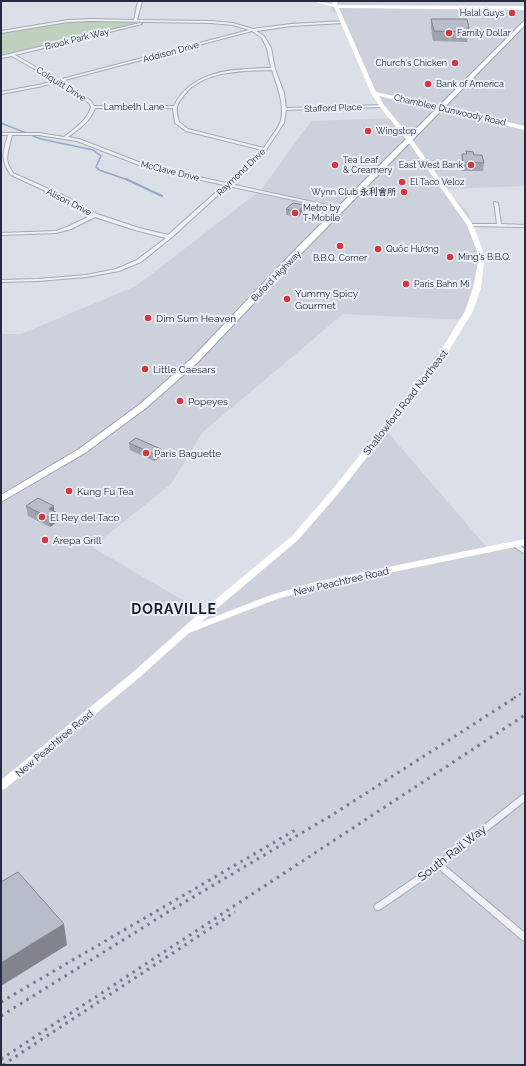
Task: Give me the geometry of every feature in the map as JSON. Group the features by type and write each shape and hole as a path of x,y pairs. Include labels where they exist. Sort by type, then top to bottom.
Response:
{"main road":[{"name":"Buford Highway","path":"1,499 93,443 170,384 207,348 409,139 525,22"}],"street":[{"path":"135,21 140,1"},
{"path":"314,1 335,4 525,8"},
{"name":"Shallowford Road Northeast","path":"184,632 295,538 316,516 437,363 469,311 478,288 480,251 470,225 409,139 374,93 335,4"},
{"path":"1,32 68,21 212,22 233,24 253,30"},
{"name":"Brook Park Way","path":"1,57 153,21"},
{"name":"Addison Drive","path":"1,93 58,81 253,30 291,24 343,22"},
{"name":"Raymond Drive","path":"1,282 59,279 117,270 139,261 169,237 266,149 282,123 284,107 282,93 273,69 268,48 263,37 253,30"},
{"name":"Colquitt Drive","path":"13,55 58,81 90,102 93,107 92,113 86,122 66,137"},
{"path":"266,149 187,130 176,123 175,107 190,86 199,81 235,71 273,69"},
{"name":"Chamblee Dunwoody Road","path":"374,93 525,128"},
{"name":"Stafford Place","path":"284,107 381,104"},
{"name":"Lambeth Lane","path":"93,107 175,107"},
{"name":"McClave Drive","path":"1,134 33,134 66,137 148,166 341,209"},
{"name":"Alison Drive","path":"10,134 3,156 6,168 12,174 68,200 94,215 137,229 169,237"},
{"path":"496,204 499,225"},
{"path":"1,234 56,232 68,228 94,215"},
{"path":"470,225 525,226"},
{"name":"New Peachtree Road","path":"1,786 136,675 184,632 274,598 315,585 525,542"},
{"path":"515,545 525,552"},
{"name":"South Rail Way","path":"378,907 439,865 525,797"},
{"path":"439,865 525,938"}],"shaded area":[{"path":"317,1 525,1 525,186 445,189 468,212 480,257 467,320 343,314 203,432 171,484 92,547 191,605 190,617 196,620 300,530 385,429 490,551 525,540 525,1065 1,1065 1,334 21,334 136,286 261,190 311,121 392,118 374,93 345,21 331,10 331,6"}],"green space":[{"path":"64,22 133,22 131,26 1,56 1,33"}],"building":[{"path":"431,19 467,19 469,28 467,28 468,32 434,31"},
{"path":"466,151 473,152 474,155 482,155 484,163 463,162 462,154 467,154"},
{"path":"293,203 304,205 298,212 286,209"},
{"path":"136,438 161,449 154,454 129,443"},
{"path":"38,498 54,506 49,509 56,512 48,517 26,506"},
{"path":"18,872 64,924 1,963 1,882"}],"waterway":[{"path":"1,123 41,139 93,150 101,156 96,167 99,170 128,180"},
{"path":"126,179 162,196"}],"railway":[{"path":"514,698 525,691"},
{"path":"1,1016 168,912 332,815 516,697"},
{"path":"1,1059 525,715"},
{"path":"1,1002 297,829"},
{"path":"3,1065 235,912"}],"place":[{"name":"Halal Guys","path":"512,13"},
{"name":"Family Dollar","path":"449,33"},
{"name":"Church's Chicken","path":"455,63"},
{"name":"Bank of America","path":"428,84"},
{"name":"Wingstop","path":"368,131"},
{"name":"Tea Leaf & Creamery","path":"335,165"},
{"name":"East West Bank","path":"471,165"},
{"name":"El Taco Veloz","path":"402,182"},
{"name":"Wynn Club 永利會所","path":"404,192"},
{"name":"Metro by T-Mobile","path":"295,213"},
{"name":"B.B.Q. Corner","path":"340,246"},
{"name":"Quốc Hương","path":"378,249"},
{"name":"Ming's B.B.Q.","path":"450,257"},
{"name":"Paris Bahn Mi","path":"406,284"},
{"name":"Yummy Spicy Gourmet","path":"287,299"},
{"name":"Dim Sum Heaven","path":"148,318"},
{"name":"Little Caesars","path":"145,369"},
{"name":"Popeyes","path":"180,401"},
{"name":"Paris Baguette","path":"146,453"},
{"name":"Kung Fu Tea","path":"69,491"},
{"name":"El Rey del Taco","path":"42,517"},
{"name":"Arepa Grill","path":"45,540"}],"district":[{"name":"DORAVILLE","path":"174,609"}]}
